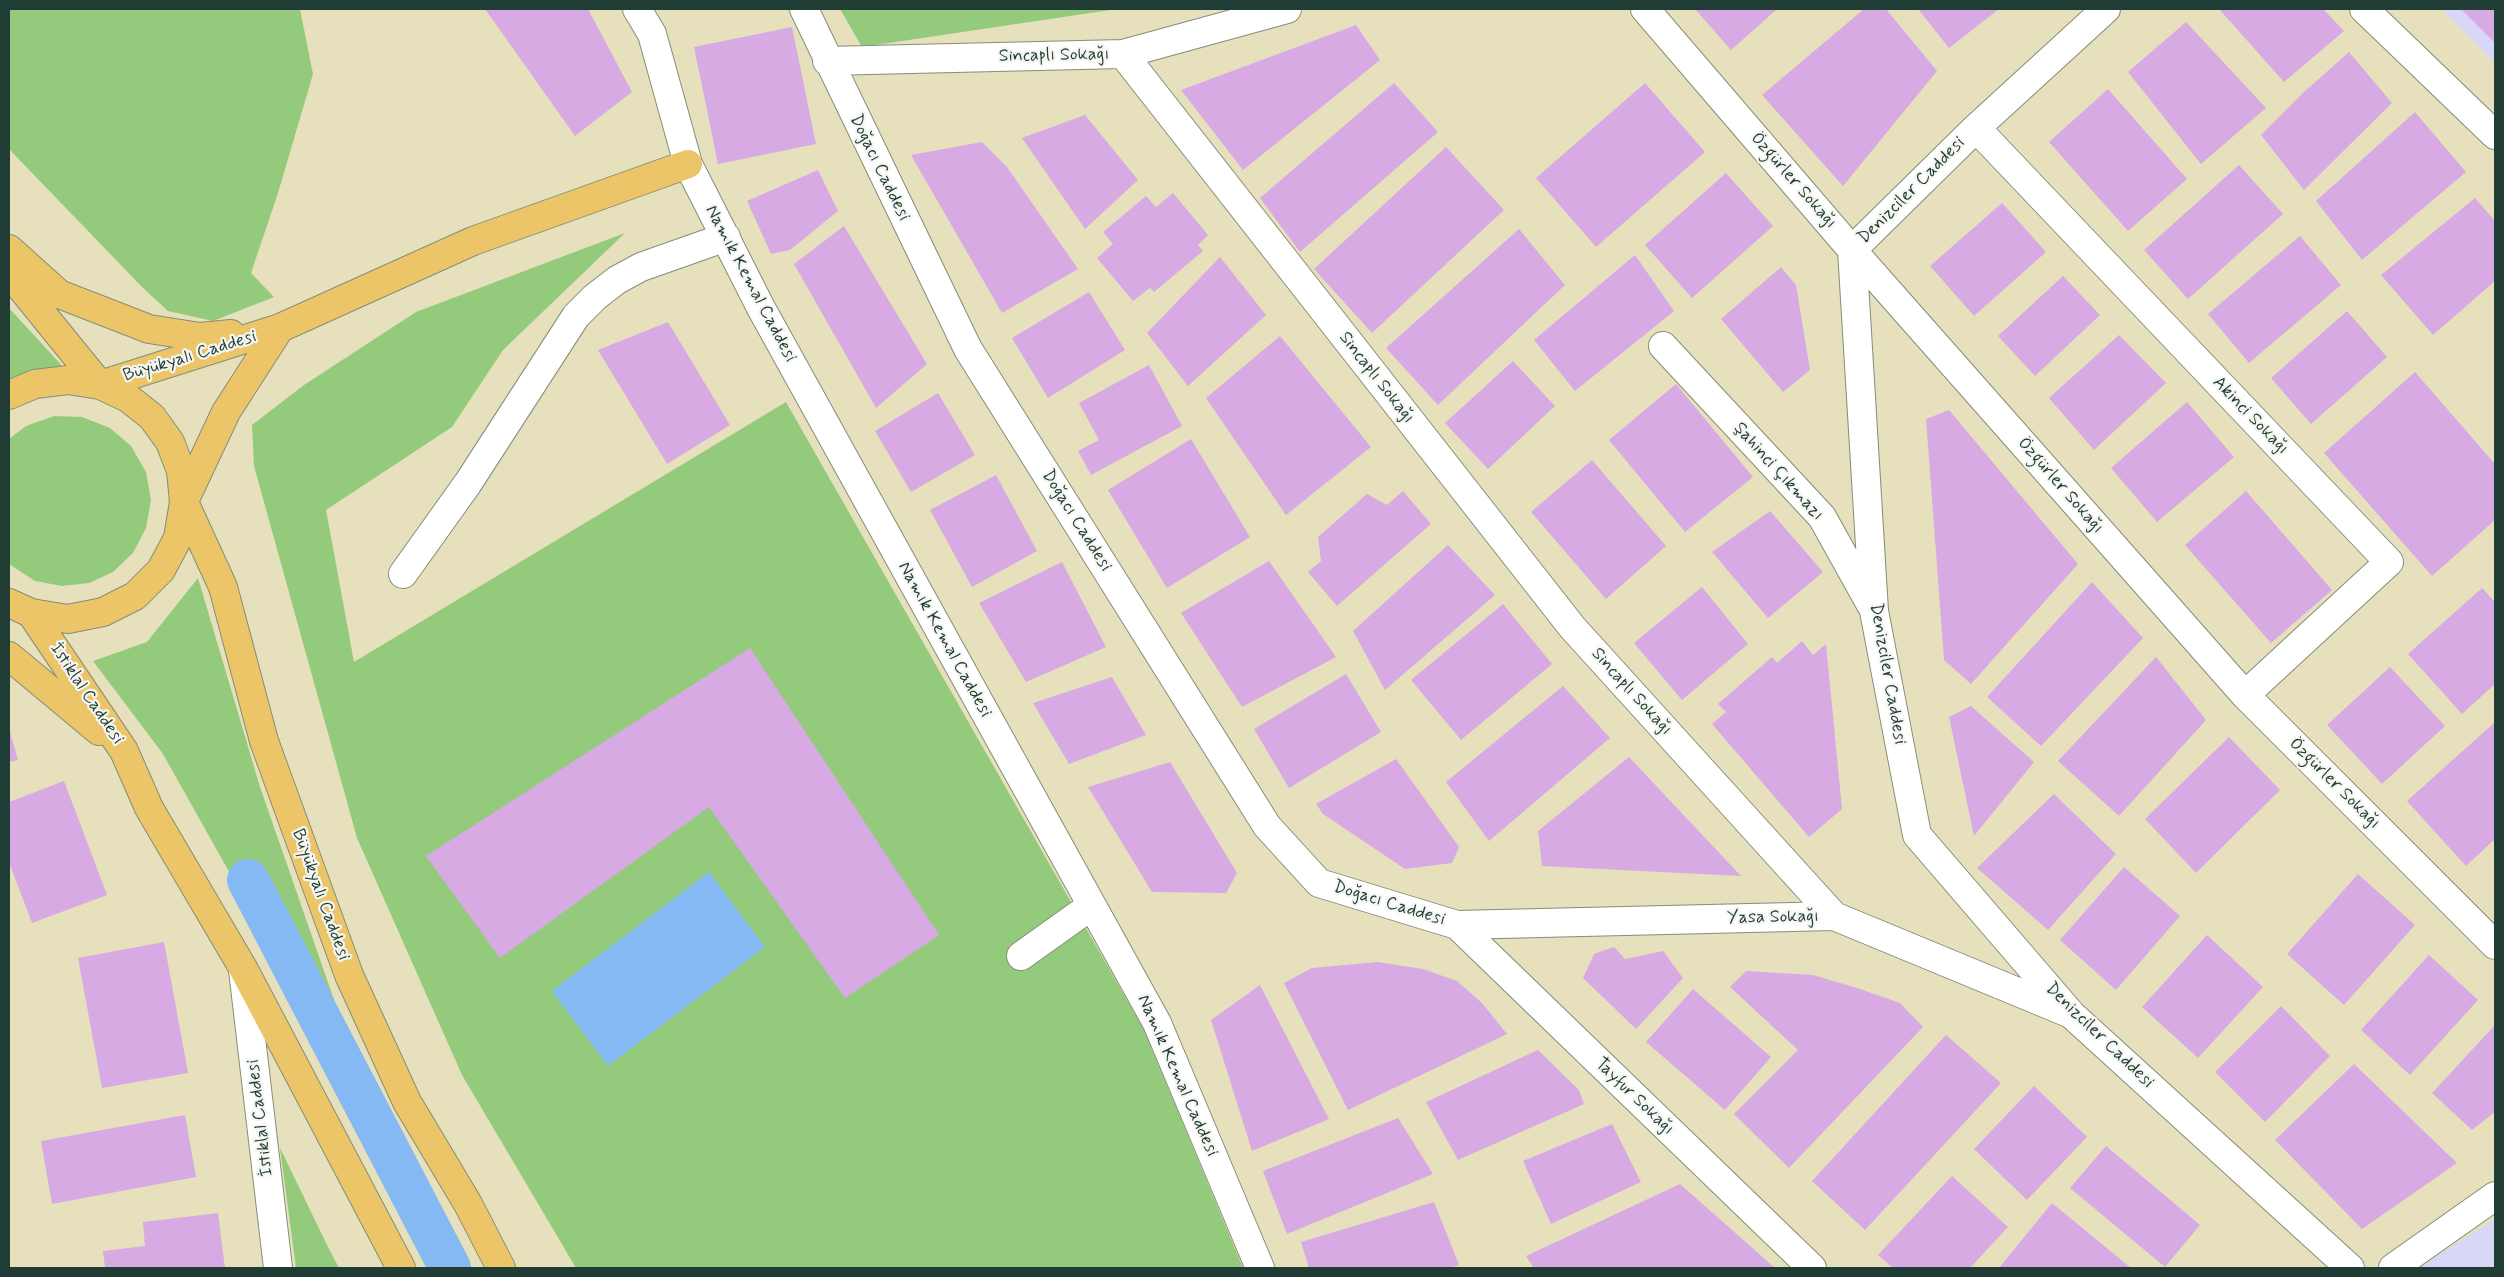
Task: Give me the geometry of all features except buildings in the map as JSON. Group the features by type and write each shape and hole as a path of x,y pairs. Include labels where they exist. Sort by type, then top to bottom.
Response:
{"main road":[{"path":"9,249 59,294 149,329 200,337 280,328 473,241 688,164"},
{"name":"Büyükyalı Caddesi","path":"9,273 100,385"},
{"path":"184,502 226,412 280,328"},
{"name":"Büyükyalı Caddesi","path":"100,385 280,328"},
{"name":"Büyükyalı Caddesi","path":"9,395 36,384 68,380 100,385 128,398 152,417 170,442 181,471 184,502 178,538 161,570 135,596 103,612 68,619 20,608"},
{"name":"Büyükyalı Caddesi","path":"184,502 223,587 264,741 348,975 407,1102 468,1204 501,1268"},
{"name":"İstiklal Caddesi","path":"20,608 124,751"},
{"name":"İstiklal Caddesi","path":"9,656 124,751"},
{"path":"124,751 149,808 243,968 401,1268"},
{"path":"468,1204 514,1268"}],"street":[{"name":"Namık Kemal Caddesi","path":"637,9 652,21 688,164 761,308 1157,1023 1260,1268"},
{"name":"Doğacı Caddesi","path":"804,9 827,61 968,349 1267,826 1318,883 1457,925"},
{"path":"1123,54 1287,9"},
{"name":"Özgürler Sokağı","path":"1645,9 1852,250 2244,695 2495,945"},
{"name":"Denizciler Caddesi","path":"2106,9 1976,128 1852,250 1874,611 1916,835 2071,1014 2350,1268"},
{"path":"2364,9 2495,135"},
{"name":"Sincaplı Sokağı","path":"827,61 1123,54 1572,627 1834,916"},
{"name":"Akinci Sokağı","path":"1976,128 2389,562 2244,695"},
{"path":"403,574 468,483 576,316 595,297 633,272 726,238"},
{"name":"Şahinci Çıkmazı","path":"1663,346 1822,517 1874,611"},
{"path":"1022,956 1091,906"},
{"name":"Yasa Sokağı","path":"1457,925 1834,916 2071,1014"},
{"name":"Tayfur Sokağı","path":"1457,925 1812,1268"},
{"name":"İstiklal Caddesi","path":"243,968 278,1268"},
{"path":"2393,1268 2495,1196"}],"shaded area":[{"path":"2441,9 2495,9 2495,63"},
{"path":"2495,1219 2495,1268 2418,1268"}],"green space":[{"path":"9,9 300,9 313,74 278,193 251,273 274,297 213,321 168,311 142,287 9,149"},
{"path":"840,9 1117,9 862,47"},
{"path":"625,233 503,350 452,427 326,510 354,662 786,402 1144,1030 1243,1268 576,1268 462,1075 357,838 254,466 252,425 304,385 416,312"},
{"path":"9,308 65,369 19,376 9,381"},
{"path":"54,416 82,417 110,428 131,446 146,472 151,500 146,528 133,553 113,572 89,583 62,586 35,581 9,564 9,439 26,426"},
{"path":"198,578 260,787 363,1083 356,1098 163,754 93,661 147,642"},
{"path":"280,1148 329,1249 339,1268 296,1268"}],"water":[{"path":"709,872 765,947 608,1066 552,991"}],"waterway":[{"path":"248,880 450,1268"}]}
